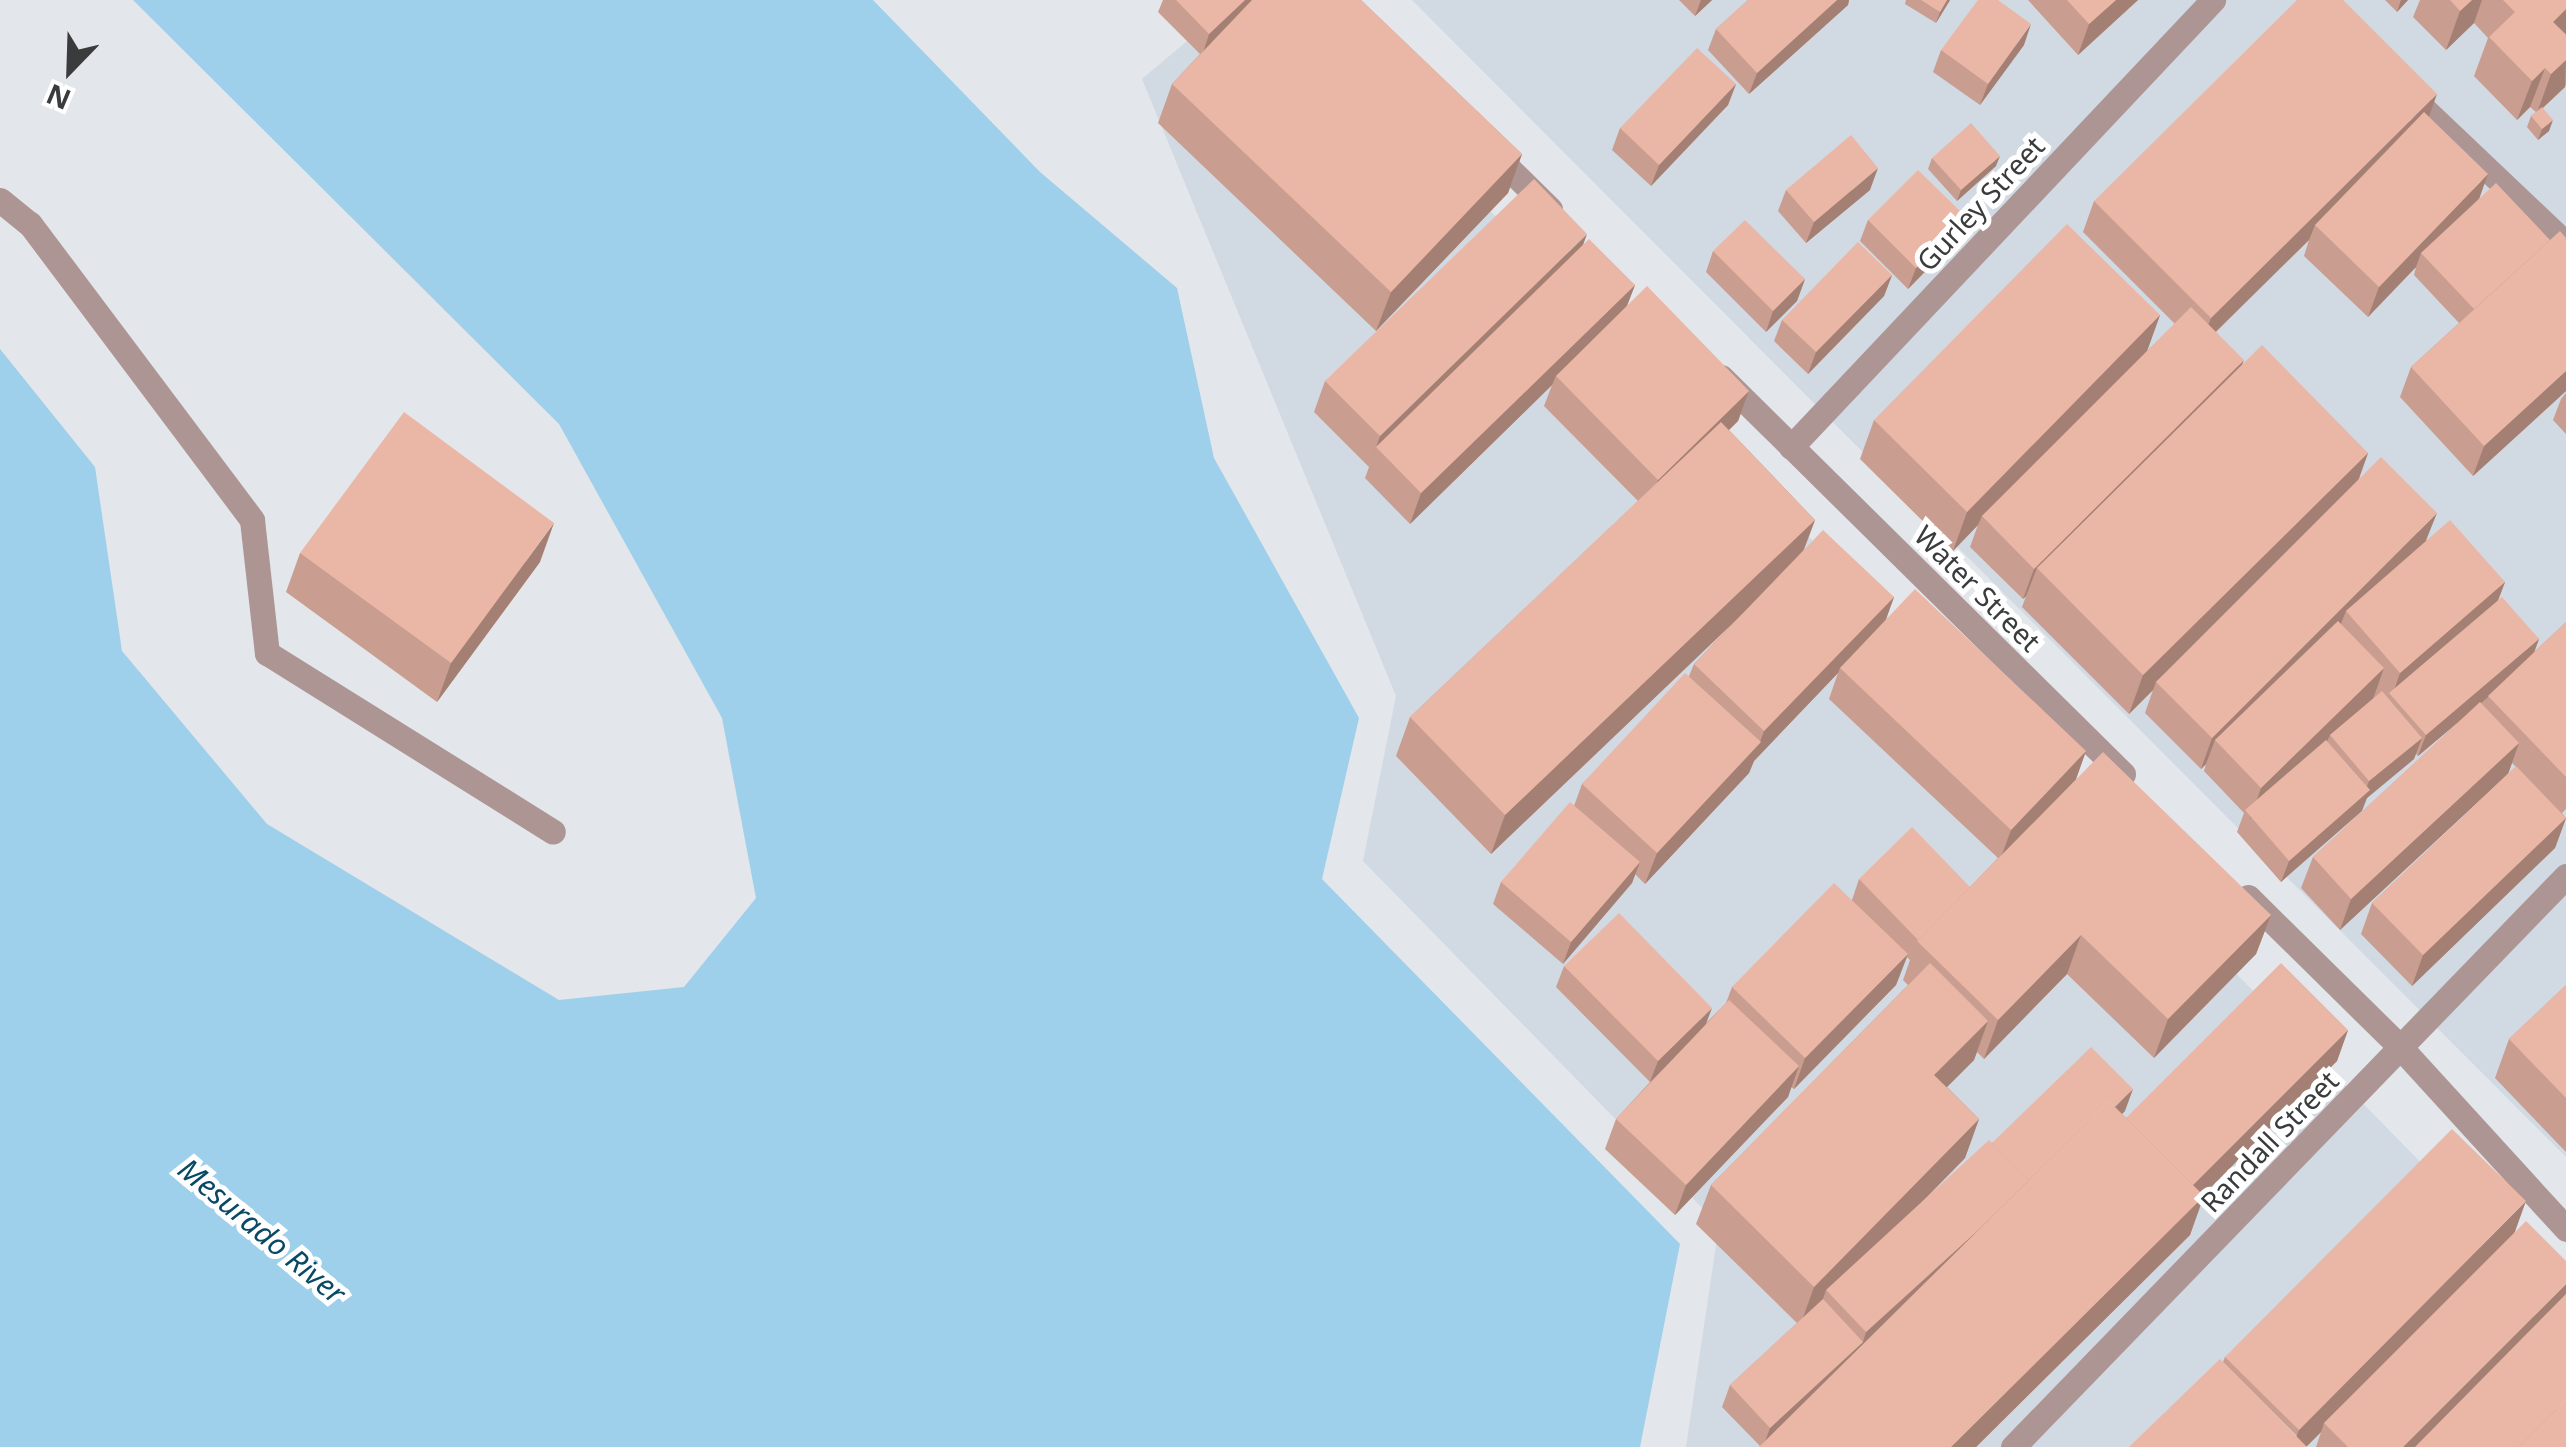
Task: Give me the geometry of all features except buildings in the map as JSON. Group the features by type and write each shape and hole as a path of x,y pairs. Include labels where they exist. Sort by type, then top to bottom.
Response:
{"street":[{"name":"Gurley Street","path":"1791,446 2213,0"},
{"path":"2394,82 2566,244"},
{"path":"1480,140 1565,223"},
{"path":"0,200 30,224 252,520 267,653 553,832"},
{"name":"Water Street","path":"1706,363 2146,796"},
{"name":"Randall Street","path":"2013,1447 2566,876"},
{"path":"2231,880 2401,1048 2566,1228"}],"shaded area":[{"path":"1236,0 1284,0 2566,1311 2566,1447 1686,1447 1719,1225 1363,861 1396,696 1142,79"},
{"path":"1412,0 2566,0 2566,1157"}],"water":[{"name":"Mesurado River","path":"133,0 873,0 1040,172 1177,288 1214,458 1359,718 1322,879 1680,1244 1640,1447 0,1447 0,349 95,467 122,651 267,824 559,1000 684,987 756,898 722,718 559,424"}]}
